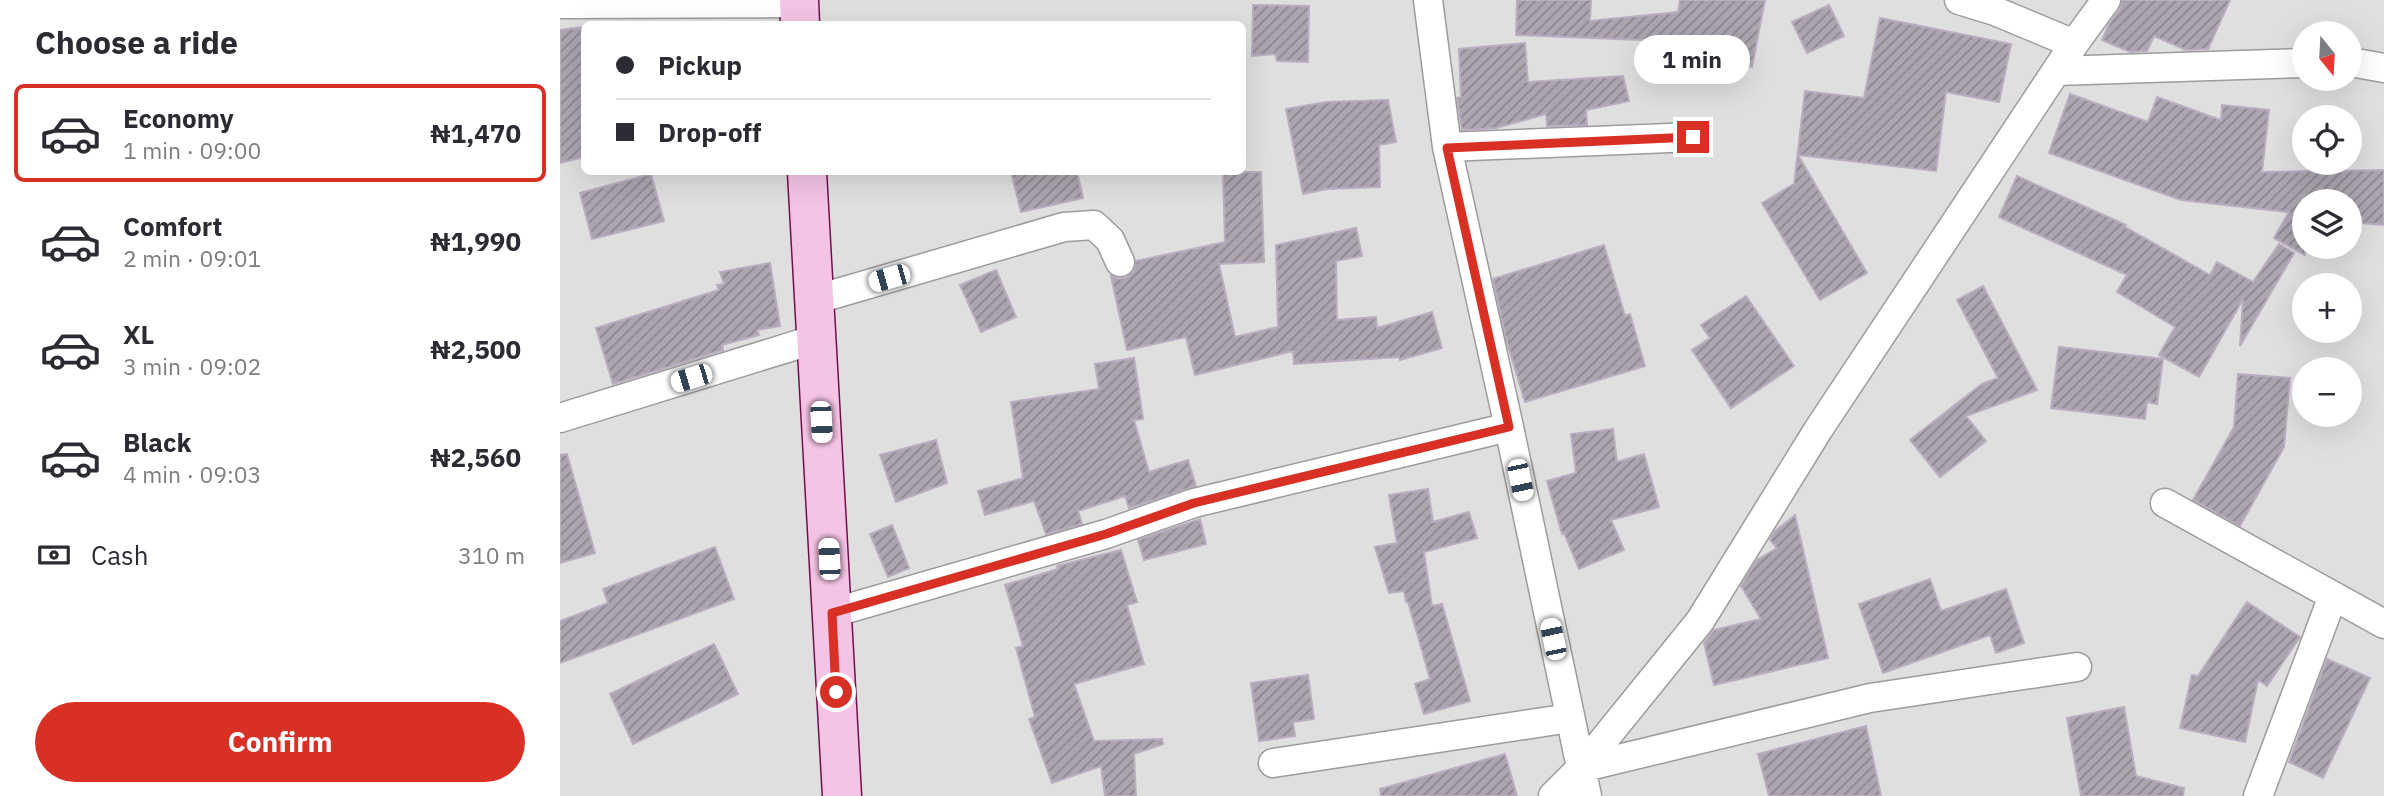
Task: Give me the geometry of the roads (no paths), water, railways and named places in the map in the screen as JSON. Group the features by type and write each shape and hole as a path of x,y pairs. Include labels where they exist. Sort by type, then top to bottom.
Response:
{"main road":[{"path":"807,175 842,796"}],"street":[{"path":"1428,0 1447,148 1587,796"},
{"path":"1959,0 1995,11 2074,44"},
{"path":"1553,796 1581,768 1700,621 1818,430 2074,44 2106,0"},
{"path":"560,4 799,9"},
{"path":"2056,71 2292,62"},
{"path":"2362,64 2384,68"},
{"path":"1447,148 1693,137"},
{"path":"814,300 1064,227 1094,225 1110,240 1120,262"},
{"path":"560,418 816,339"},
{"path":"832,613 1106,534 1194,503 1509,427"},
{"path":"2165,503 2384,624"},
{"path":"2258,796 2333,596"},
{"path":"1581,768 1870,698 2077,667"},
{"path":"1273,763 1570,718"}]}
